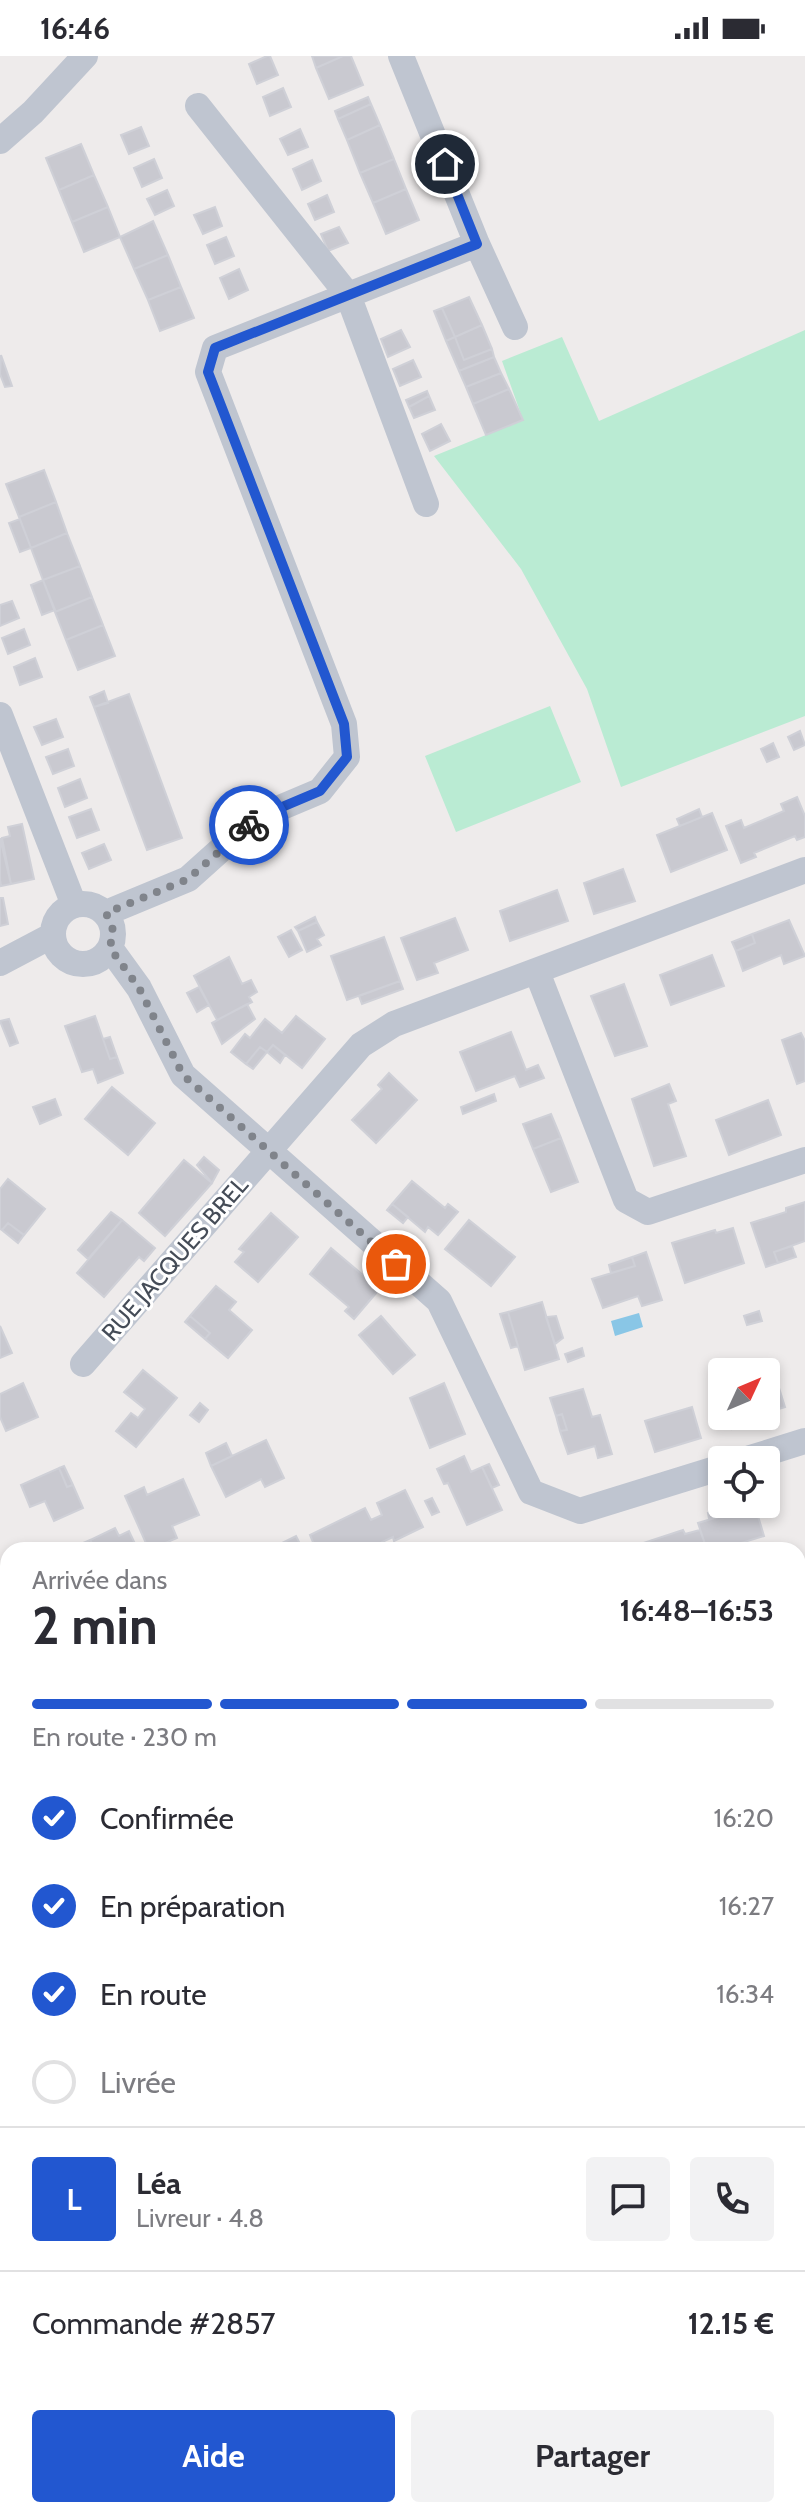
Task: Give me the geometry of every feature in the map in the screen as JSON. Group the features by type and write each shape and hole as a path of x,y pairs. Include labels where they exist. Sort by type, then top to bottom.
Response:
{"street":[{"path":"0,141 33,112 85,56"},
{"path":"401,56 477,244 515,327"},
{"path":"198,106 348,295 426,504"},
{"path":"106,913 188,879 256,818 320,791 347,757 344,724 208,372 215,348 477,244"},
{"path":"0,715 74,905"},
{"name":"RUE JACQUES BREL","path":"83,1364 361,1045 394,1024 805,870"},
{"path":"74,905 91,905 106,913 113,930 110,948 96,962 77,964 60,954 53,935 58,917 74,905"},
{"path":"0,963 53,935"},
{"path":"110,948 139,988 183,1075 439,1301 531,1492 580,1511 708,1471"},
{"path":"537,972 626,1200 648,1212 805,1160"},
{"path":"780,1449 805,1441"}],"green space":[{"path":"805,330 805,716 621,787 587,689 521,569 434,456 523,420 502,361 562,337 599,421"},
{"path":"550,706 581,782 456,832 425,756"}],"water":[{"path":"639,1313 643,1327 615,1336 611,1321"}],"building":[{"path":"270,56 278,75 257,84 249,64"},
{"path":"312,56 343,56 316,68"},
{"path":"343,56 351,56 363,85 329,99 316,68"},
{"path":"283,88 291,107 270,116 263,97"},
{"path":"368,97 371,104 338,119 335,111"},
{"path":"371,104 380,125 347,140 338,119"},
{"path":"380,125 394,159 360,173 347,140"},
{"path":"141,127 149,146 129,154 121,135"},
{"path":"300,129 308,147 288,155 280,139"},
{"path":"81,144 94,175 59,190 46,158"},
{"path":"154,159 162,178 142,187 134,168"},
{"path":"394,159 406,189 373,203 360,173"},
{"path":"312,160 321,181 302,190 293,169"},
{"path":"94,175 108,207 72,222 59,190"},
{"path":"406,189 419,220 386,234 373,203"},
{"path":"167,190 174,206 155,215 147,199"},
{"path":"327,195 334,212 315,220 308,204"},
{"path":"108,207 120,237 84,252 72,222"},
{"path":"215,207 222,226 203,234 194,215"},
{"path":"153,221 168,255 134,269 120,237"},
{"path":"339,227 348,243 328,251 321,234"},
{"path":"226,237 234,256 215,264 207,245"},
{"path":"168,255 181,287 148,300 134,269"},
{"path":"239,269 248,290 229,299 220,278"},
{"path":"181,287 194,318 160,331 148,300"},
{"path":"469,297 482,325 455,337 442,308"},
{"path":"442,308 455,337 446,341 434,311"},
{"path":"482,325 492,349 464,360 455,337"},
{"path":"401,330 410,347 388,357 381,339"},
{"path":"455,337 464,360 492,349 494,357 459,371 446,341"},
{"path":"1,355 12,386 5,387 0,374"},
{"path":"494,357 501,373 466,387 459,371"},
{"path":"413,360 421,377 400,386 393,369"},
{"path":"501,373 509,389 473,404 466,387"},
{"path":"509,389 523,420 486,435 473,404"},
{"path":"427,391 429,396 409,407 406,400"},
{"path":"429,396 435,410 414,418 409,407"},
{"path":"441,424 450,441 430,451 422,434"},
{"path":"44,470 56,502 19,517 6,484"},
{"path":"56,502 67,533 31,548 19,517"},
{"path":"20,519 31,548 20,552 9,523"},
{"path":"67,533 80,566 43,580 31,548"},
{"path":"80,566 92,597 55,612 43,580"},
{"path":"43,580 55,610 42,615 31,585"},
{"path":"92,597 103,625 66,640 55,612"},
{"path":"12,601 19,618 0,626 0,605"},
{"path":"103,625 115,656 78,670 66,640"},
{"path":"24,629 30,645 8,654 2,638"},
{"path":"35,658 42,677 20,685 14,667"},
{"path":"104,691 108,703 94,707 90,697"},
{"path":"129,694 182,838 147,850 94,707"},
{"path":"56,719 63,737 42,745 34,727"},
{"path":"800,731 805,745 794,750 788,737"},
{"path":"773,743 779,757 767,762 761,749"},
{"path":"68,749 74,766 53,774 46,757"},
{"path":"80,779 87,798 65,807 58,788"},
{"path":"797,797 805,816 805,837 797,840 795,836 754,853 756,857 741,863 726,826 741,820 744,828 784,811 781,804"},
{"path":"91,809 99,830 77,838 69,817"},
{"path":"699,809 702,817 680,826 677,819"},
{"path":"712,813 727,850 671,872 657,835"},
{"path":"22,824 34,879 11,884 2,838 10,836 8,827"},
{"path":"0,838 11,884 1,886 0,880"},
{"path":"104,844 111,860 89,869 82,853"},
{"path":"623,869 635,901 594,914 584,883"},
{"path":"557,890 568,921 510,941 500,911"},
{"path":"0,898 3,898 8,924 0,926"},
{"path":"315,917 317,922 298,931 295,927"},
{"path":"455,918 468,950 434,963 438,973 417,980 401,938"},
{"path":"789,920 805,956 784,964 781,955 743,971 736,951 755,943 752,934"},
{"path":"317,922 324,935 317,939 321,945 307,952 298,931"},
{"path":"291,930 302,950 289,957 278,937"},
{"path":"752,934 755,943 736,951 732,942"},
{"path":"384,937 400,981 347,1000 331,956"},
{"path":"712,955 724,986 671,1005 660,975"},
{"path":"229,957 242,984 251,980 257,992 249,997 252,1002 217,1020 194,976"},
{"path":"400,981 403,989 362,1004 359,996"},
{"path":"624,984 647,1046 615,1056 591,996"},
{"path":"199,987 209,1005 197,1012 187,993"},
{"path":"247,1004 255,1019 222,1044 212,1023"},
{"path":"95,1016 110,1059 117,1057 123,1073 98,1083 93,1069 82,1072 65,1026"},
{"path":"296,1016 325,1039 302,1068 273,1045 267,1052 260,1047 246,1064 231,1052 245,1034 250,1038 265,1019 282,1033"},
{"path":"9,1019 18,1043 10,1046 0,1021"},
{"path":"511,1032 526,1070 538,1065 544,1078 520,1087 515,1076 476,1091 460,1052"},
{"path":"801,1033 805,1041 805,1081 797,1084 782,1040"},
{"path":"110,1037 117,1057 110,1059 103,1039"},
{"path":"273,1045 285,1055 280,1063 267,1052"},
{"path":"260,1047 267,1052 253,1069 246,1064"},
{"path":"389,1073 417,1100 376,1143 352,1120 382,1089 378,1085"},
{"path":"669,1084 676,1101 668,1104 686,1156 654,1166 632,1099"},
{"path":"112,1087 155,1123 128,1155 85,1119"},
{"path":"494,1094 496,1101 463,1114 461,1107"},
{"path":"55,1099 61,1115 40,1124 33,1107"},
{"path":"768,1100 781,1135 729,1155 716,1120"},
{"path":"551,1114 561,1138 533,1149 523,1124"},
{"path":"561,1138 578,1182 551,1192 533,1149"},
{"path":"204,1157 219,1170 212,1183 197,1165"},
{"path":"184,1160 212,1183 165,1236 139,1213"},
{"path":"8,1179 45,1209 24,1235 8,1223 0,1229 0,1189"},
{"path":"412,1181 445,1208 448,1204 458,1212 438,1235 428,1227 425,1232 392,1204"},
{"path":"805,1202 805,1241 774,1252 778,1263 766,1267 751,1223 786,1212 786,1208"},
{"path":"392,1204 408,1217 403,1223 387,1210"},
{"path":"111,1212 122,1220 88,1259 78,1250"},
{"path":"271,1213 298,1237 258,1282 235,1262 244,1252 239,1249"},
{"path":"122,1220 155,1248 144,1261 139,1257 104,1297 77,1273"},
{"path":"469,1220 515,1257 491,1286 445,1249"},
{"path":"8,1223 24,1235 18,1243 2,1230"},
{"path":"733,1228 744,1263 685,1283 672,1243"},
{"path":"792,1246 796,1257 778,1263 774,1252"},
{"path":"331,1248 370,1281 368,1283 377,1292 354,1319 345,1311 349,1307 310,1274"},
{"path":"646,1252 662,1300 642,1306 638,1296 603,1308 592,1279 635,1266 632,1257"},
{"path":"632,1257 635,1266 611,1273 609,1265"},
{"path":"216,1286 236,1302 229,1310 252,1330 228,1358 205,1339 210,1333 190,1316"},
{"path":"542,1302 559,1359 525,1370 508,1312"},
{"path":"759,1311 762,1321 747,1325 744,1316"},
{"path":"508,1312 518,1346 511,1348 500,1314"},
{"path":"190,1316 210,1333 205,1339 185,1322"},
{"path":"381,1316 415,1355 393,1374 359,1335"},
{"path":"556,1316 563,1338 555,1344 546,1317"},
{"path":"0,1326 12,1353 0,1358"},
{"path":"582,1348 584,1356 568,1362 565,1354"},
{"path":"143,1370 177,1398 136,1447 116,1431 131,1413 138,1418 145,1409 124,1392"},
{"path":"23,1383 38,1417 6,1431 0,1417 0,1394"},
{"path":"444,1383 465,1434 430,1448 410,1398"},
{"path":"583,1389 592,1417 600,1415 612,1454 598,1458 595,1446 568,1454 560,1431 567,1430 562,1414 556,1416 550,1398"},
{"path":"780,1391 785,1407 780,1409"},
{"path":"200,1403 208,1410 199,1422 190,1415"},
{"path":"692,1407 701,1438 655,1452 645,1421"},
{"path":"562,1414 567,1430 560,1431 556,1416"},
{"path":"266,1440 284,1478 265,1487 261,1479 226,1497 211,1466"},
{"path":"226,1443 232,1456 211,1466 206,1453"},
{"path":"464,1456 471,1472 482,1467 502,1510 467,1525 448,1483 444,1484 437,1469"},
{"path":"489,1464 499,1485 492,1488 482,1467"},
{"path":"64,1466 73,1485 67,1487 59,1468"},
{"path":"59,1468 67,1487 73,1485 83,1508 54,1521 45,1501 30,1507 21,1485"},
{"path":"183,1479 199,1515 172,1526 177,1538 168,1542 145,1542 125,1496 144,1487 147,1495"},
{"path":"405,1490 423,1527 394,1541 393,1537 382,1542 313,1542 310,1535 365,1508 371,1520 382,1515 377,1503"},
{"path":"432,1498 439,1512 432,1515 425,1501"},
{"path":"715,1518 759,1518 764,1536 744,1542 704,1542 698,1523"},
{"path":"115,1528 119,1536 129,1531 134,1542 92,1542 90,1540"},
{"path":"683,1530 685,1534 700,1530 704,1542 646,1542"},
{"path":"296,1536 299,1542 284,1542"}],"way so far":[{"path":"249,825 188,879 106,913 113,930 110,948 139,988 183,1075 396,1264"}],"route":[{"path":"249,825 256,818 320,791 347,757 344,724 208,372 215,348 477,244 445,164"}]}
